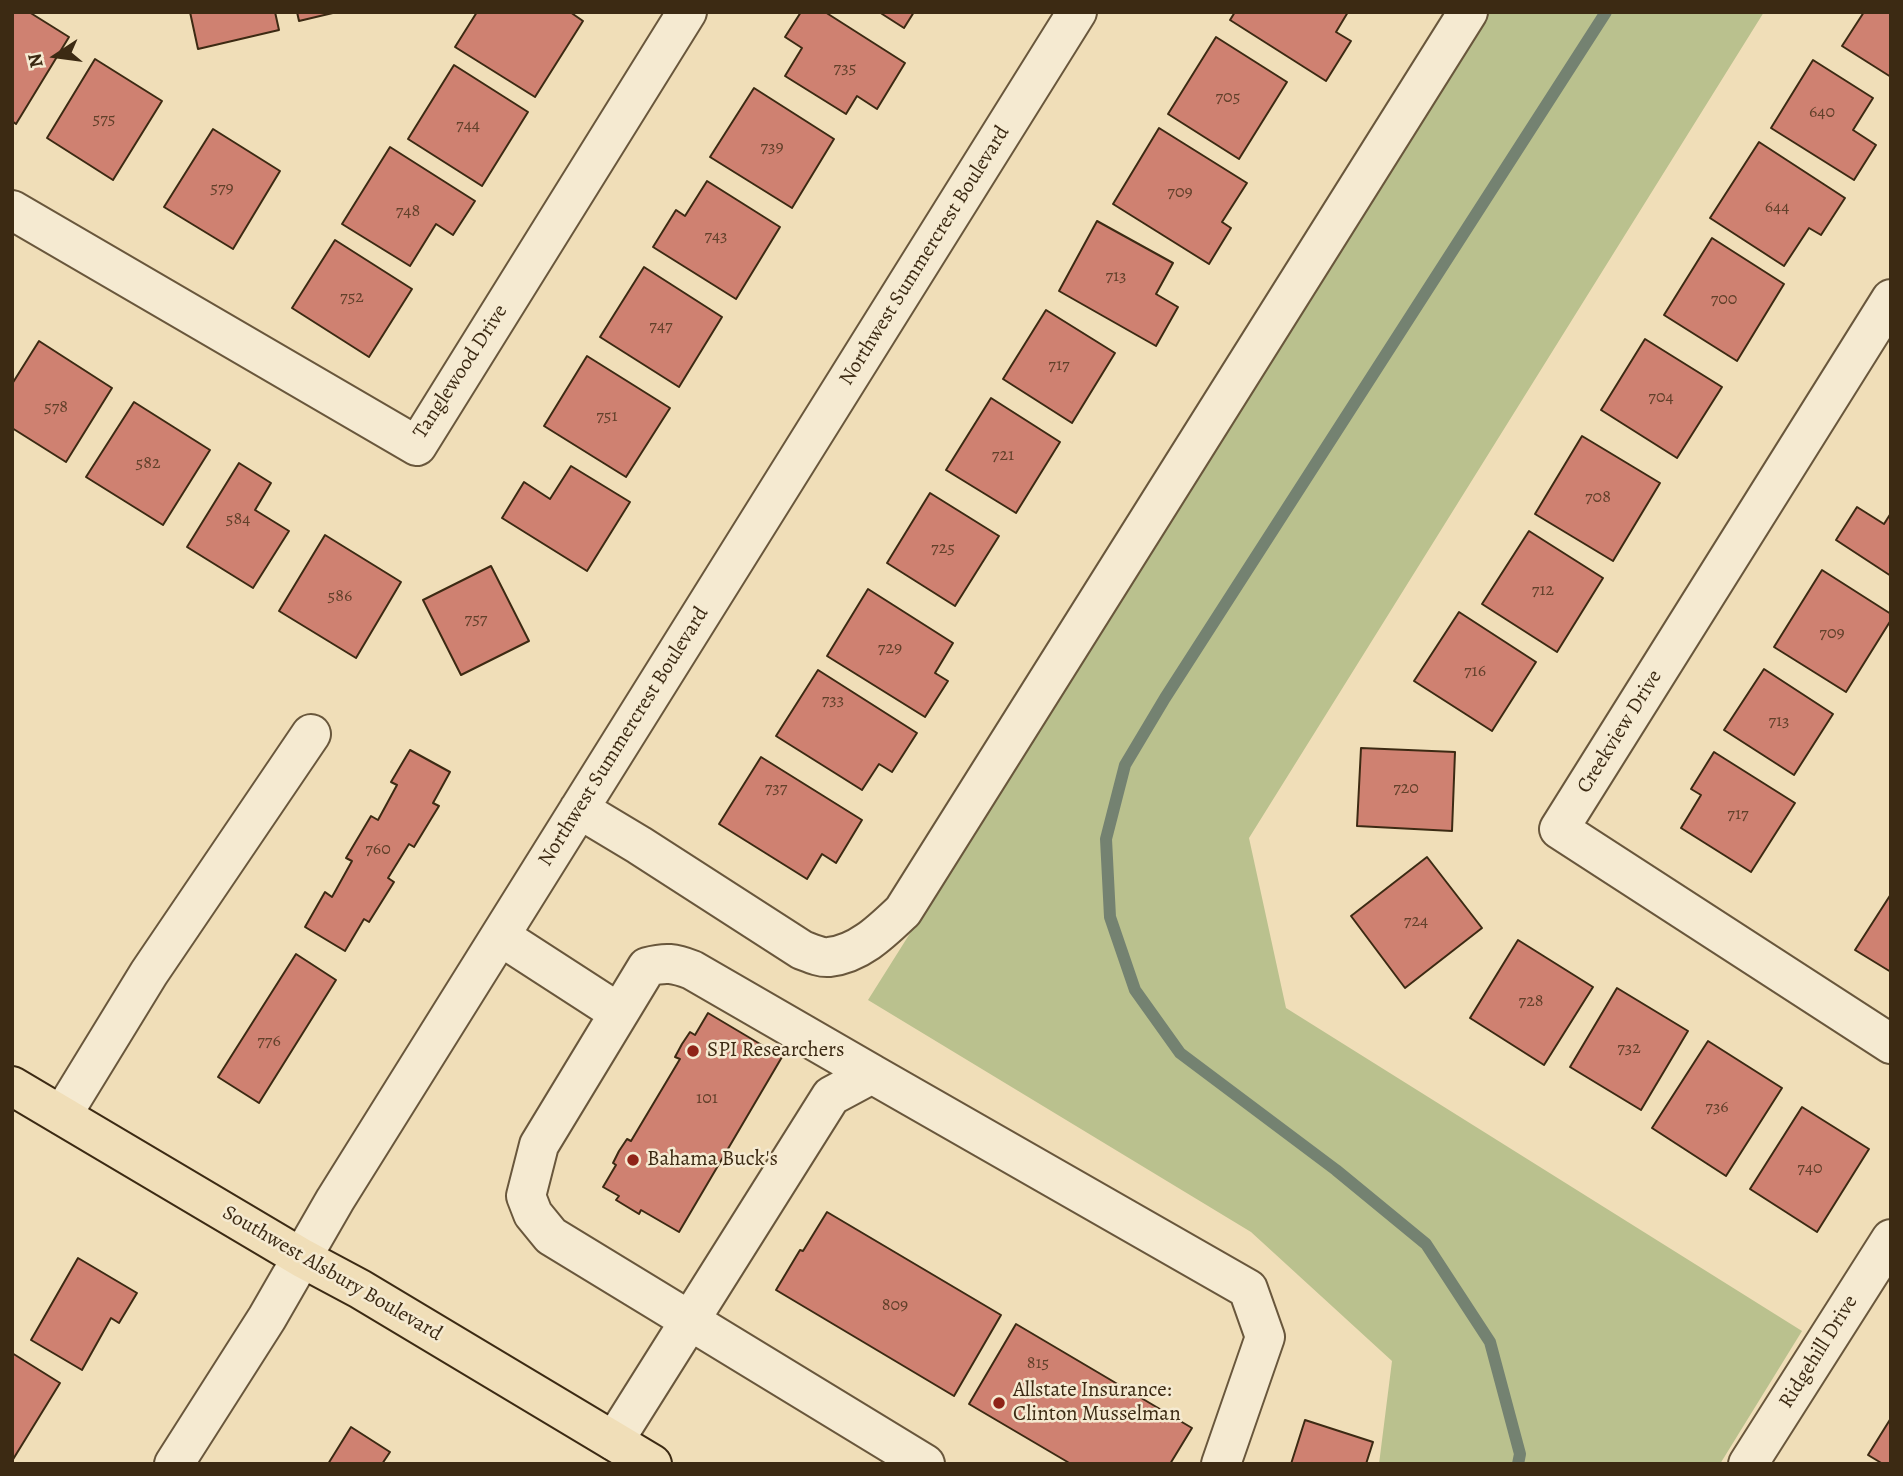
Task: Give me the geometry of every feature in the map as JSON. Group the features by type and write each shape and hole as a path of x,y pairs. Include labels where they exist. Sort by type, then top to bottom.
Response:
{"main road":[{"name":"Southwest Alsbury Boulevard","path":"12,1086 302,1258 360,1289 652,1464"}],"street":[{"name":"Tanglewood Drive","path":"12,210 417,446 687,12"},
{"name":"Northwest Summercrest Boulevard","path":"174,1464 267,1318 335,1200 1077,12"},
{"path":"579,810 639,845 802,950 827,958 856,948 876,936 904,911 1468,12"},
{"name":"Creekview Drive","path":"1891,299 1559,829 1891,1044"},
{"path":"62,1115 149,973 311,734"},
{"path":"500,936 619,1013"},
{"path":"925,1464 551,1237 533,1214 526,1196 539,1145 647,967 675,963 692,970 1248,1289 1265,1337 1221,1464"},
{"path":"614,1441 831,1096 872,1074"},
{"name":"Ridgehill Drive","path":"1748,1464 1891,1239"}],"green space":[{"path":"1490,12 1764,12 1249,838 1286,1008 1802,1331 1720,1464 1379,1464 1392,1361 1251,1232 868,1000"}],"building":[{"path":"12,12 29,12 69,37 16,124 12,121"},
{"path":"190,12 275,12 279,30 198,49"},
{"path":"297,12 337,12 299,21"},
{"path":"477,12 570,12 583,21 535,97 455,47"},
{"path":"801,12 825,12 905,63 877,109 857,96 846,114 785,76 802,48 785,37"},
{"path":"879,12 914,12 904,28"},
{"path":"1235,12 1348,12 1336,32 1351,41 1326,81 1230,20"},
{"path":"1864,12 1891,12 1891,77 1842,46"},
{"path":"1216,37 1287,82 1239,159 1168,114"},
{"path":"95,59 162,101 113,180 47,138"},
{"path":"1813,60 1873,98 1853,130 1876,145 1854,180 1771,128"},
{"path":"454,65 528,112 482,186 408,139"},
{"path":"754,88 834,139 792,208 710,157"},
{"path":"1159,128 1247,183 1222,222 1231,228 1209,264 1113,204"},
{"path":"213,129 280,171 233,249 164,207"},
{"path":"1759,142 1845,198 1821,235 1809,228 1784,266 1710,218"},
{"path":"390,147 475,201 453,235 436,224 410,266 342,224"},
{"path":"707,181 780,227 736,299 653,247 676,210 685,216"},
{"path":"1097,221 1173,263 1156,294 1178,307 1156,346 1059,291"},
{"path":"1712,238 1784,284 1737,361 1664,315"},
{"path":"335,240 412,289 369,357 292,308"},
{"path":"644,267 722,317 679,387 600,337"},
{"path":"1046,310 1115,353 1072,423 1003,379"},
{"path":"1645,339 1722,387 1677,458 1601,410"},
{"path":"39,341 112,388 66,462 12,428 12,384"},
{"path":"587,356 670,408 626,477 544,426"},
{"path":"991,398 1060,442 1016,513 946,470"},
{"path":"134,402 210,450 163,525 86,477"},
{"path":"1582,436 1660,483 1613,561 1535,514"},
{"path":"239,463 271,483 255,510 289,531 253,588 187,547"},
{"path":"571,466 630,502 587,571 502,518 524,482 550,499"},
{"path":"930,493 999,536 955,606 887,563"},
{"path":"1857,507 1884,524 1891,513 1891,576 1836,540"},
{"path":"1529,531 1603,578 1557,652 1482,604"},
{"path":"325,535 401,582 356,658 279,611"},
{"path":"491,566 529,641 461,675 423,600"},
{"path":"1822,570 1891,614 1891,620 1846,692 1774,647"},
{"path":"868,589 953,643 935,673 948,681 925,717 827,656"},
{"path":"1459,612 1536,662 1492,731 1414,681"},
{"path":"1764,669 1833,714 1794,775 1724,730"},
{"path":"818,670 917,733 892,772 879,764 862,790 776,736"},
{"path":"1361,748 1455,752 1452,831 1357,826"},
{"path":"410,750 450,772 433,803 439,806 414,847 409,844 388,878 394,882 369,922 364,919 345,951 305,927 325,892 332,897 352,861 346,858 371,816 378,820 397,785 391,782"},
{"path":"1714,752 1795,803 1751,872 1681,828 1701,795 1691,789"},
{"path":"761,757 862,820 836,863 822,854 807,879 719,824"},
{"path":"1427,857 1482,928 1405,988 1351,916"},
{"path":"1891,894 1891,972 1855,950"},
{"path":"1518,940 1593,987 1544,1065 1470,1018"},
{"path":"296,954 336,980 259,1103 218,1077"},
{"path":"1617,988 1688,1031 1641,1110 1570,1067"},
{"path":"708,1013 782,1057 679,1232 641,1210 639,1214 616,1200 619,1196 603,1187 616,1165 613,1163 619,1151 627,1139 631,1141 680,1059 675,1057 682,1044 690,1032 695,1035"},
{"path":"1708,1041 1782,1088 1726,1176 1652,1128"},
{"path":"1802,1107 1869,1149 1817,1232 1750,1189"},
{"path":"827,1212 1001,1315 954,1396 776,1290"},
{"path":"78,1258 137,1293 119,1323 111,1318 82,1370 31,1340"},
{"path":"1016,1324 1192,1428 1170,1464 1071,1464 969,1404"},
{"path":"12,1353 60,1383 12,1461"},
{"path":"1891,1418 1891,1464 1883,1464 1868,1455"},
{"path":"1305,1420 1373,1442 1366,1464 1291,1464"},
{"path":"351,1427 390,1452 382,1464 328,1464"}],"waterway":[{"path":"1518,1464 1520,1454 1490,1342 1426,1244 1336,1170 1180,1053 1135,990 1110,917 1106,839 1125,765 1165,698 1606,12"}],"place":[{"name":"SPI Researchers","path":"693,1051"},
{"name":"Bahama Buck's","path":"633,1160"},
{"name":"Allstate Insurance: Clinton Musselman","path":"999,1403"}]}
